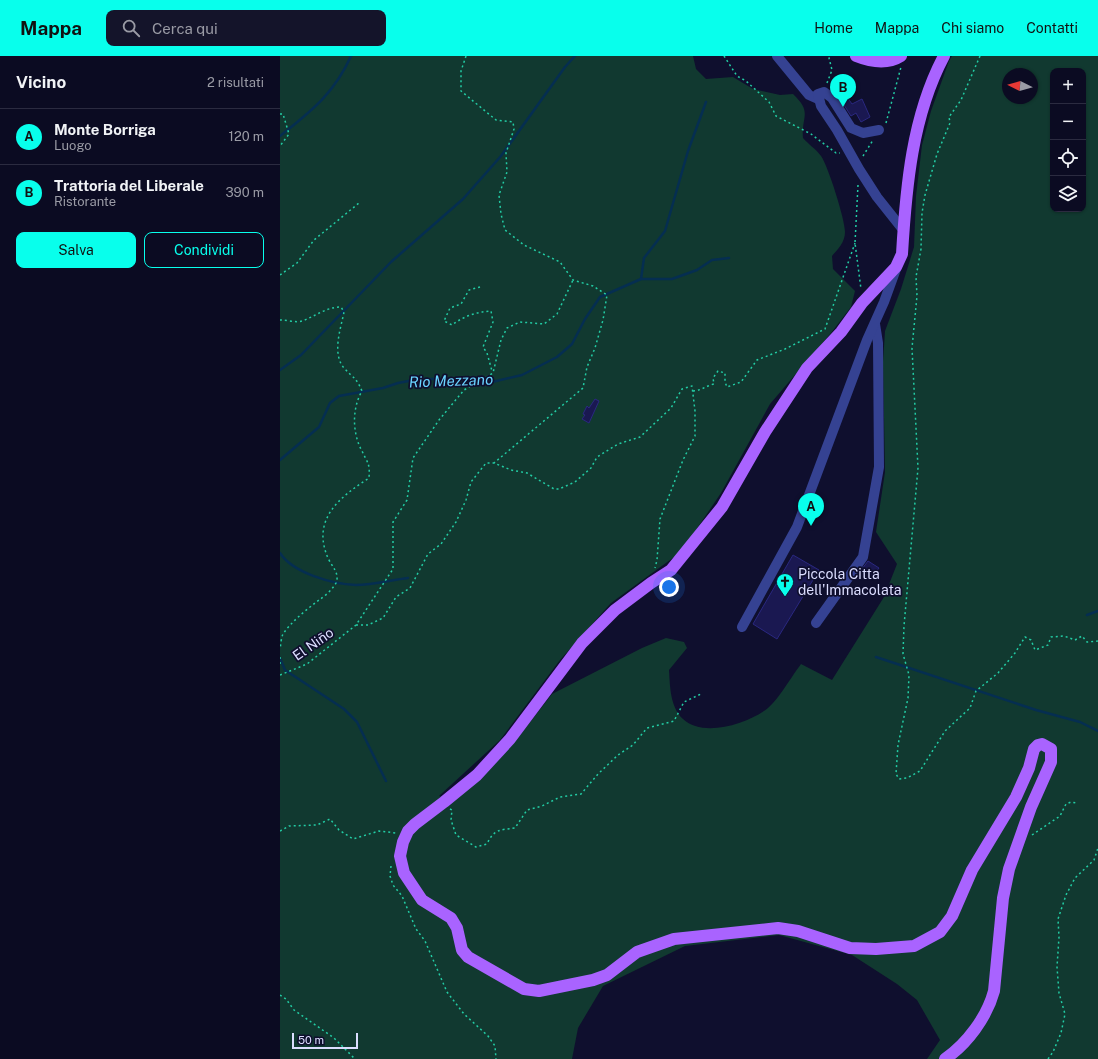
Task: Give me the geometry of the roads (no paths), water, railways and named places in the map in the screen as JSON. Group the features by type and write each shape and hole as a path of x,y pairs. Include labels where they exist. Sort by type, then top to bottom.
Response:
{"main road":[{"path":"856,56 879,62 894,60 901,56"},
{"path":"944,56 928,91 918,125 914,145 902,254 896,267 862,303 841,332 807,368 765,432 722,507 671,570 615,610 582,643 510,739 477,775 414,824 408,831 403,842 400,856 404,873 422,900 451,918 457,928 462,950 468,957 524,990 539,991 593,980 607,975 637,952 674,939 778,928 798,931 850,948 898,948 914,946 926,941 940,932 952,916 972,870 1016,797 1029,768 1034,749 1038,745 1047,746 1050,749 1051,762 1031,807 1006,883 1001,913 994,991 990,1004 982,1019 963,1043 945,1059"}],"street":[{"path":"777,56 809,95 825,97 851,128 863,132 879,130"},
{"path":"825,97 837,130 846,148 877,197 904,231"},
{"path":"742,627 797,527 896,267"},
{"path":"816,623 863,557 879,467 878,343 875,324"}],"waterway":[{"path":"280,136 321,101 337,81 351,56"},
{"path":"280,370 301,355 391,262 463,199 501,156 565,67 575,56"},
{"path":"641,279 644,258 665,231 688,151 706,102"},
{"name":"Rio Mezzano","path":"280,460 319,427 330,403 339,396 383,388 398,383 419,379 459,379 488,383 522,375 557,357 572,344 585,319 600,297 641,279 672,279 697,270 712,260 729,258"},
{"path":"280,553 286,560 303,572 325,580 362,585 408,578"},
{"path":"1087,615 1098,611"},
{"path":"876,657 1036,710 1080,722 1098,731"},
{"path":"280,658 285,670 344,709 357,722 386,781"}],"place":[{"name":"Trattoria del Liberale","path":"843,107"},
{"name":"Monte Borriga","path":"811,526"},
{"name":"Piccola Citta dell'Immacolata","path":"785,597"}]}
